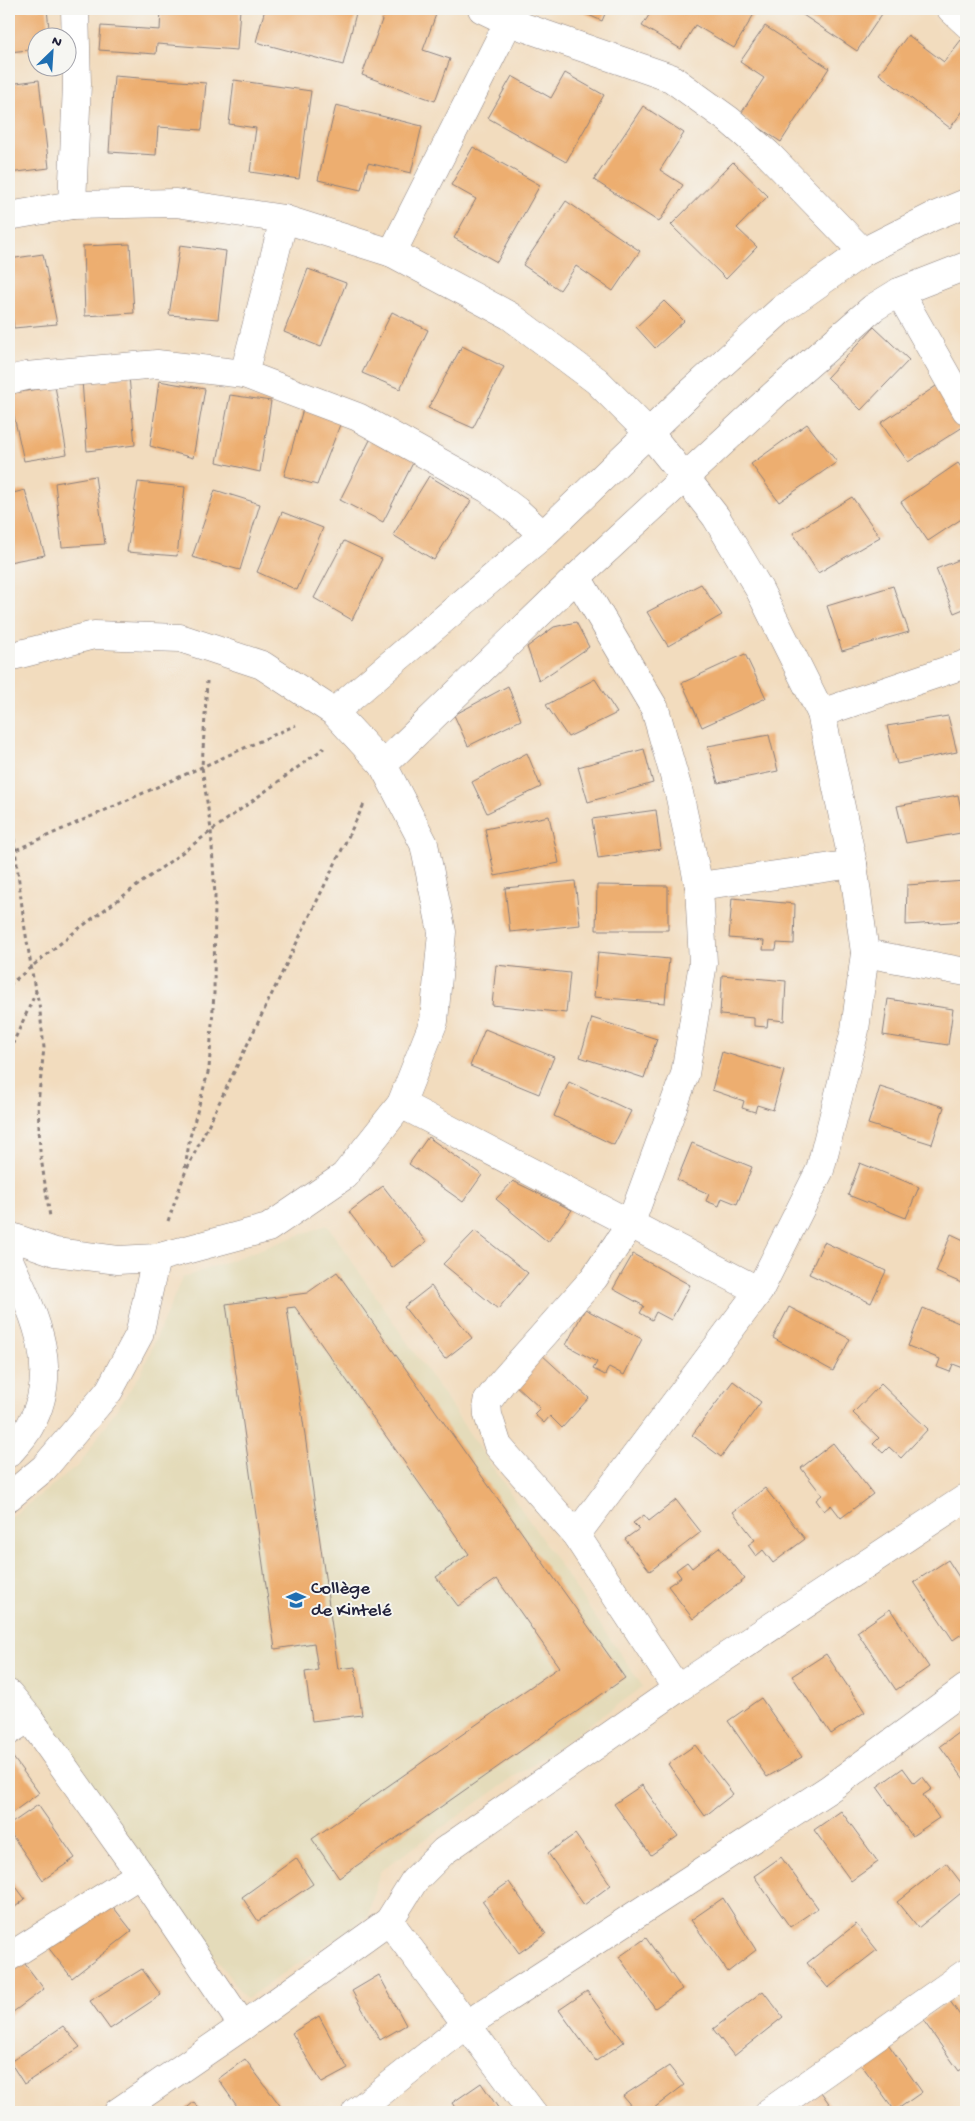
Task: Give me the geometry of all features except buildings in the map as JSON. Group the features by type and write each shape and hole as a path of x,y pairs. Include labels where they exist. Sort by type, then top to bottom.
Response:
{"street":[{"path":"72,204 77,84 75,9"},
{"path":"482,9 512,16 671,78 728,120 768,154 863,252"},
{"path":"950,9 966,23"},
{"path":"392,253 512,16"},
{"path":"9,216 72,204 176,203 284,219 392,253 510,316 597,381 649,433 685,477 716,517 759,588 821,713 853,864 865,953 855,1030 820,1170 759,1291 576,1535"},
{"path":"334,713 543,536 649,433 781,310 863,252 932,217 966,204"},
{"path":"244,374 284,219"},
{"path":"383,765 577,577 814,359 873,308 899,292 966,266"},
{"path":"899,292 966,410"},
{"path":"9,380 26,376 157,364 244,374 358,417 488,489 517,511 543,536"},
{"path":"577,577 655,709 679,793 699,886 704,963 685,1074 630,1225 594,1278 502,1382 488,1402 488,1415 498,1446 576,1535 677,1689"},
{"path":"9,1236 55,1252 118,1260 156,1258 268,1228 344,1176 401,1104 434,1021 442,932 424,844 383,765 334,713 262,665 180,638 94,635 10,654"},
{"path":"821,713 966,664"},
{"path":"699,886 853,864"},
{"path":"865,953 966,972"},
{"path":"401,1104 759,1291"},
{"path":"9,1497 44,1468 109,1391 139,1335 156,1258"},
{"path":"9,1260 30,1305 45,1358 44,1396 30,1428 9,1453"},
{"path":"118,2112 243,2026 389,1921 414,1881 444,1851 677,1689 966,1498"},
{"path":"356,2112 466,2026 829,1788 966,1688"},
{"path":"9,1694 19,1724 140,1874 243,2026"},
{"path":"9,1957 140,1874"},
{"path":"389,1921 532,2112"},
{"path":"769,2112 966,1974"}],"path":[{"path":"185,1173 190,1137 209,1069 214,993 215,896 211,830 202,767 209,648"},
{"path":"9,852 301,723 334,713"},
{"path":"9,985 77,930 311,758 334,713"},
{"path":"156,1258 185,1173 383,765"},
{"path":"9,799 31,968 39,1003 44,1048 38,1103 40,1151 55,1252"},
{"path":"9,1052 36,992"}],"shaded area":[{"name":"Collège de Kintelé","path":"327,1225 643,1687 380,1871 368,1916 246,1999 9,1680 9,1519 79,1465 141,1373 182,1278"}],"place":[{"name":"Collège de Kintelé","path":"296,1600"}]}
